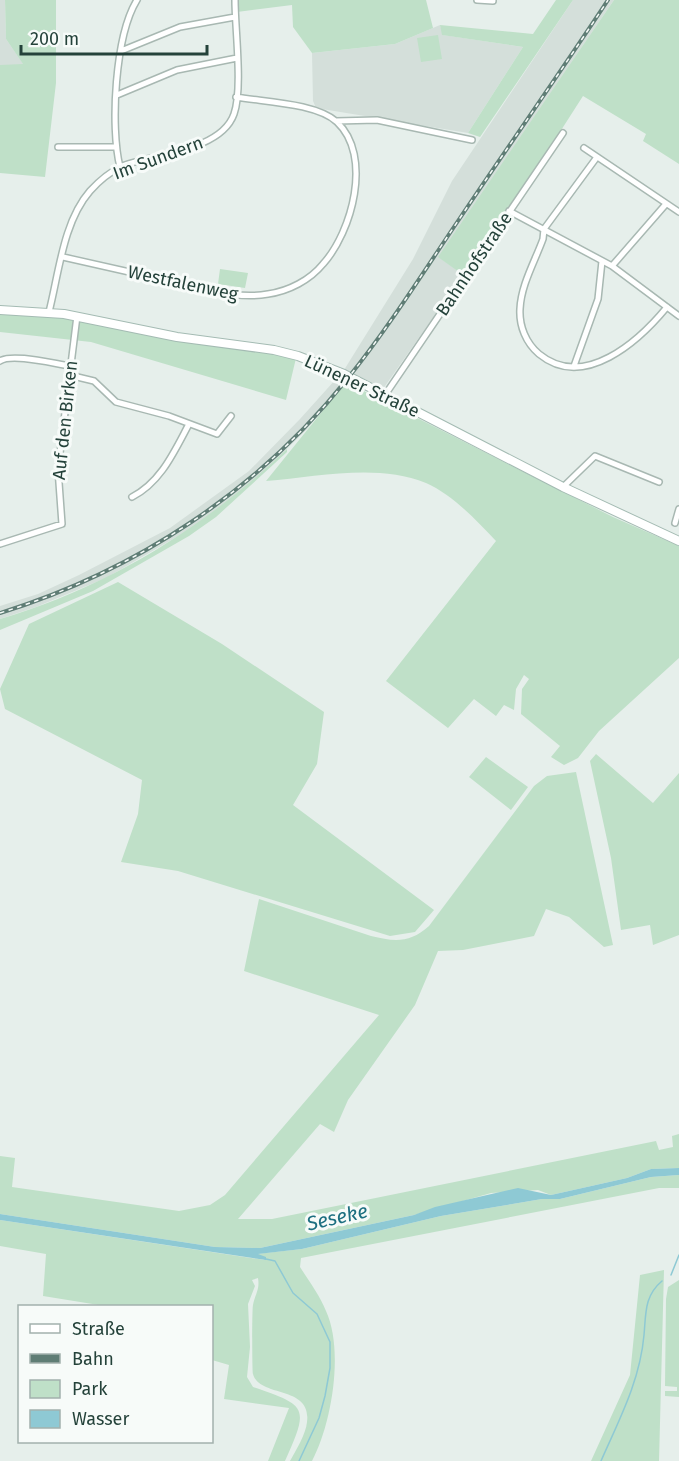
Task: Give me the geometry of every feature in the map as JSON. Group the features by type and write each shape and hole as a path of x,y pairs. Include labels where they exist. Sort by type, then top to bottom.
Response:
{"main road":[{"name":"Lünener Straße","path":"0,310 50,312 177,336 284,352 330,368 563,487 679,541"}],"street":[{"path":"120,167 115,147 117,95 128,14 137,0"},
{"name":"Im Sundern","path":"50,312 73,220 83,200 98,183 120,167 152,156 171,154 218,135 234,114 237,58 235,0"},
{"path":"477,0 493,1"},
{"path":"122,51 180,27 236,17"},
{"path":"117,95 177,70 237,58"},
{"path":"236,97 310,109 336,121 377,120 472,140"},
{"name":"Westfalenweg","path":"63,257 236,295 269,294 294,286 324,264 350,216 356,160 351,141 336,121"},
{"name":"Bahnhofstraße","path":"385,395 563,133"},
{"path":"58,147 115,147"},
{"path":"584,148 679,212"},
{"path":"597,158 544,229 543,239 520,300 520,322 528,342 544,358 574,366 597,362 621,351 646,331 667,307"},
{"path":"612,266 666,204"},
{"path":"509,211 612,266 679,316"},
{"path":"574,366 598,298 602,261"},
{"name":"Auf den Birken","path":"0,544 62,524 58,469 77,316"},
{"path":"0,361 6,358 70,366"},
{"path":"69,375 94,381 116,402 169,416 217,434 231,416"},
{"path":"132,497 145,490 156,479 189,424"},
{"path":"563,487 595,456 659,482"},
{"path":"675,524 679,509"}],"shaded area":[{"path":"0,0 5,0 6,39 24,65 0,65"},
{"path":"573,0 614,0 439,257 463,275 378,396 346,382 307,429 256,479 192,528 106,578 0,619 0,606 38,594 170,528 249,471 300,419 344,370 413,259 452,181"},
{"path":"440,25 443,35 523,47 468,133 316,108 313,101 312,53 395,44"}],"green space":[{"path":"5,0 56,0 56,83 45,177 0,173 0,65 23,64 6,39"},
{"path":"237,0 426,0 433,28 395,44 312,53 293,27 292,5 237,12"},
{"path":"556,0 573,0 480,137 468,133 523,47 442,35 440,25 533,34"},
{"path":"614,0 679,0 679,164 643,141 646,134 583,96 524,188 463,275 438,257"},
{"path":"438,35 442,59 421,62 417,38"},
{"path":"220,269 248,273 245,288 218,284"},
{"path":"0,308 297,354 286,400 91,342 0,332"},
{"path":"346,382 613,517 679,546 679,658 599,731 578,758 564,765 551,757 560,746 521,714 522,689 529,679 524,675 516,689 514,710 504,705 496,716 474,699 448,728 386,681 496,541 446,494 426,483 407,477 347,473 266,481"},
{"path":"287,449 287,452 216,517 189,536 93,591 0,630 0,619 40,606 117,572 189,529 223,504"},
{"path":"118,582 222,644 324,712 317,764 293,805 434,910 415,932 390,936 178,871 121,862 138,814 142,780 5,709 0,689 29,624"},
{"path":"596,754 653,803 679,773 679,935 653,945 650,925 621,930 611,858 590,761"},
{"path":"486,757 528,787 511,810 469,777"},
{"path":"576,772 613,945 604,947 569,917 546,909 534,936 463,950 438,951 415,1005 348,1100 334,1132 320,1124 238,1219 272,1219 656,1141 659,1150 673,1147 672,1136 679,1134 679,1168 651,1169 627,1178 551,1195 538,1190 491,1193 414,1215 260,1248 215,1247 0,1214 0,1156 15,1158 12,1187 179,1211 210,1205 225,1195 379,1015 244,971 259,899 371,936 402,940 415,936 429,926 534,786 547,776"},
{"path":"679,1175 679,1188 659,1188 301,1258 300,1267 326,1311 334,1346 335,1366 330,1408 319,1446 312,1461 290,1461 306,1427 306,1410 302,1402 265,1386 257,1381 253,1374 253,1309 258,1278 252,1280 255,1286 248,1304 250,1347 247,1377 253,1387 285,1399 299,1411 298,1429 285,1461 268,1461 289,1408 224,1399 229,1365 213,1360 213,1305 99,1305 43,1296 46,1254 0,1246 0,1220 265,1260 256,1254 302,1249 441,1216 542,1199 560,1199 651,1177"},
{"path":"664,1270 659,1461 591,1461 630,1375 640,1275"},
{"path":"679,1280 679,1397 665,1396 665,1391 677,1391 677,1387 665,1386 666,1299 668,1287"}],"water":[{"path":"679,1168 679,1175 651,1177 560,1199 542,1199 441,1216 302,1249 258,1254 266,1257 266,1260 0,1220 0,1214 215,1247 260,1248 414,1215 435,1207 518,1188 551,1195 627,1178 651,1169"}],"waterway":[{"path":"671,1275 679,1255"},
{"path":"266,1259 275,1261 293,1293 317,1314 330,1342 330,1368 325,1396 319,1418 299,1461"},
{"path":"601,1461 628,1400 638,1368 649,1299 662,1281"}],"railway":[{"path":"0,613 99,574 146,550 192,522 275,456 313,419 348,378 392,319 608,0"}],"water label":[{"name":"Seseke","path":"337,1217"}]}
